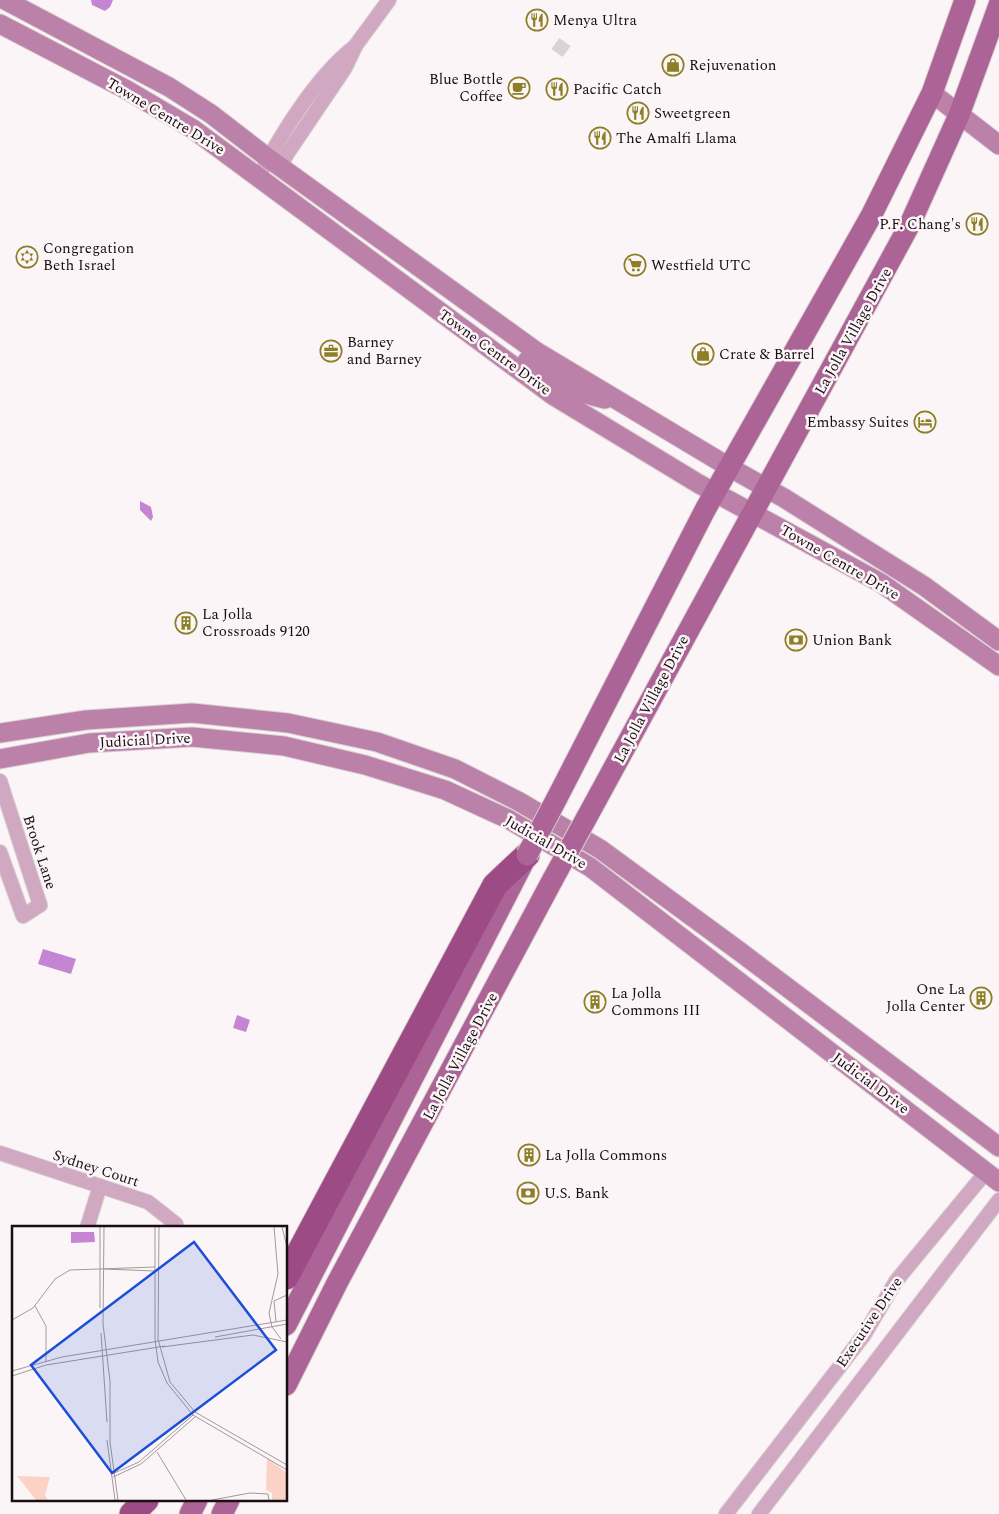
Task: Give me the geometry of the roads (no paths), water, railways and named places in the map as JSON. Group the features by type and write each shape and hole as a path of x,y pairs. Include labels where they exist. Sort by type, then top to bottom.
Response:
{"highway":[{"path":"288,1272 495,885 527,855"},
{"path":"132,1514 144,1502"}],"main road":[{"name":"Towne Centre Drive","path":"5,0 170,87 211,114 274,162 537,352 766,488 924,586 999,641"},
{"name":"La Jolla Village Drive","path":"288,1321 715,493 871,216 932,93 965,0"},
{"name":"La Jolla Village Drive","path":"288,1381 337,1283 553,878 751,513 880,283 910,224 959,115 999,5"},
{"name":"Towne Centre Drive","path":"0,24 194,129 554,396 715,493 881,583 999,666"},
{"path":"932,93 999,145"},
{"path":"493,352 515,355 582,393 623,404"},
{"name":"Judicial Drive","path":"0,733 86,720 192,713 298,725 377,742 454,769 518,801 600,849 746,956 999,1147"},
{"name":"Judicial Drive","path":"0,759 89,743 192,737 284,746 365,764 445,790 508,818 590,867 993,1177"},
{"name":"Executive Drive","path":"993,1177 999,1157"},
{"path":"190,1514 196,1502"},
{"path":"222,1514 228,1502"}],"street":[{"path":"259,176 288,151 345,68 356,45 389,0"},
{"name":"Brook Lane","path":"0,781 40,905 22,916 0,852"},
{"name":"Sydney Court","path":"0,1153 148,1202 176,1224"},
{"name":"Executive Drive","path":"726,1514 864,1335 896,1281 993,1177"},
{"path":"88,1226 100,1186"},
{"name":"Executive Drive","path":"760,1514 999,1200"}],"tunnel":[{"path":"557,53 565,42"}],"place":[{"name":"Menya Ultra","path":"537,20"},
{"name":"Rejuvenation","path":"673,65"},
{"name":"Blue Bottle Coffee","path":"519,88"},
{"name":"Pacific Catch","path":"557,89"},
{"name":"Sweetgreen","path":"638,113"},
{"name":"The Amalfi Llama","path":"600,138"},
{"name":"P.F. Chang's","path":"977,224"},
{"name":"Congregation Beth Israel","path":"27,257"},
{"name":"Westfield UTC","path":"635,265"},
{"name":"Barney and Barney","path":"331,351"},
{"name":"Crate & Barrel","path":"703,354"},
{"name":"Embassy Suites","path":"925,422"},
{"name":"La Jolla Crossroads 9120","path":"186,623"},
{"name":"Union Bank","path":"796,640"},
{"name":"One La Jolla Center","path":"981,998"},
{"name":"La Jolla Commons III","path":"595,1002"},
{"name":"La Jolla Commons","path":"529,1155"},
{"name":"U.S. Bank","path":"528,1193"}]}
